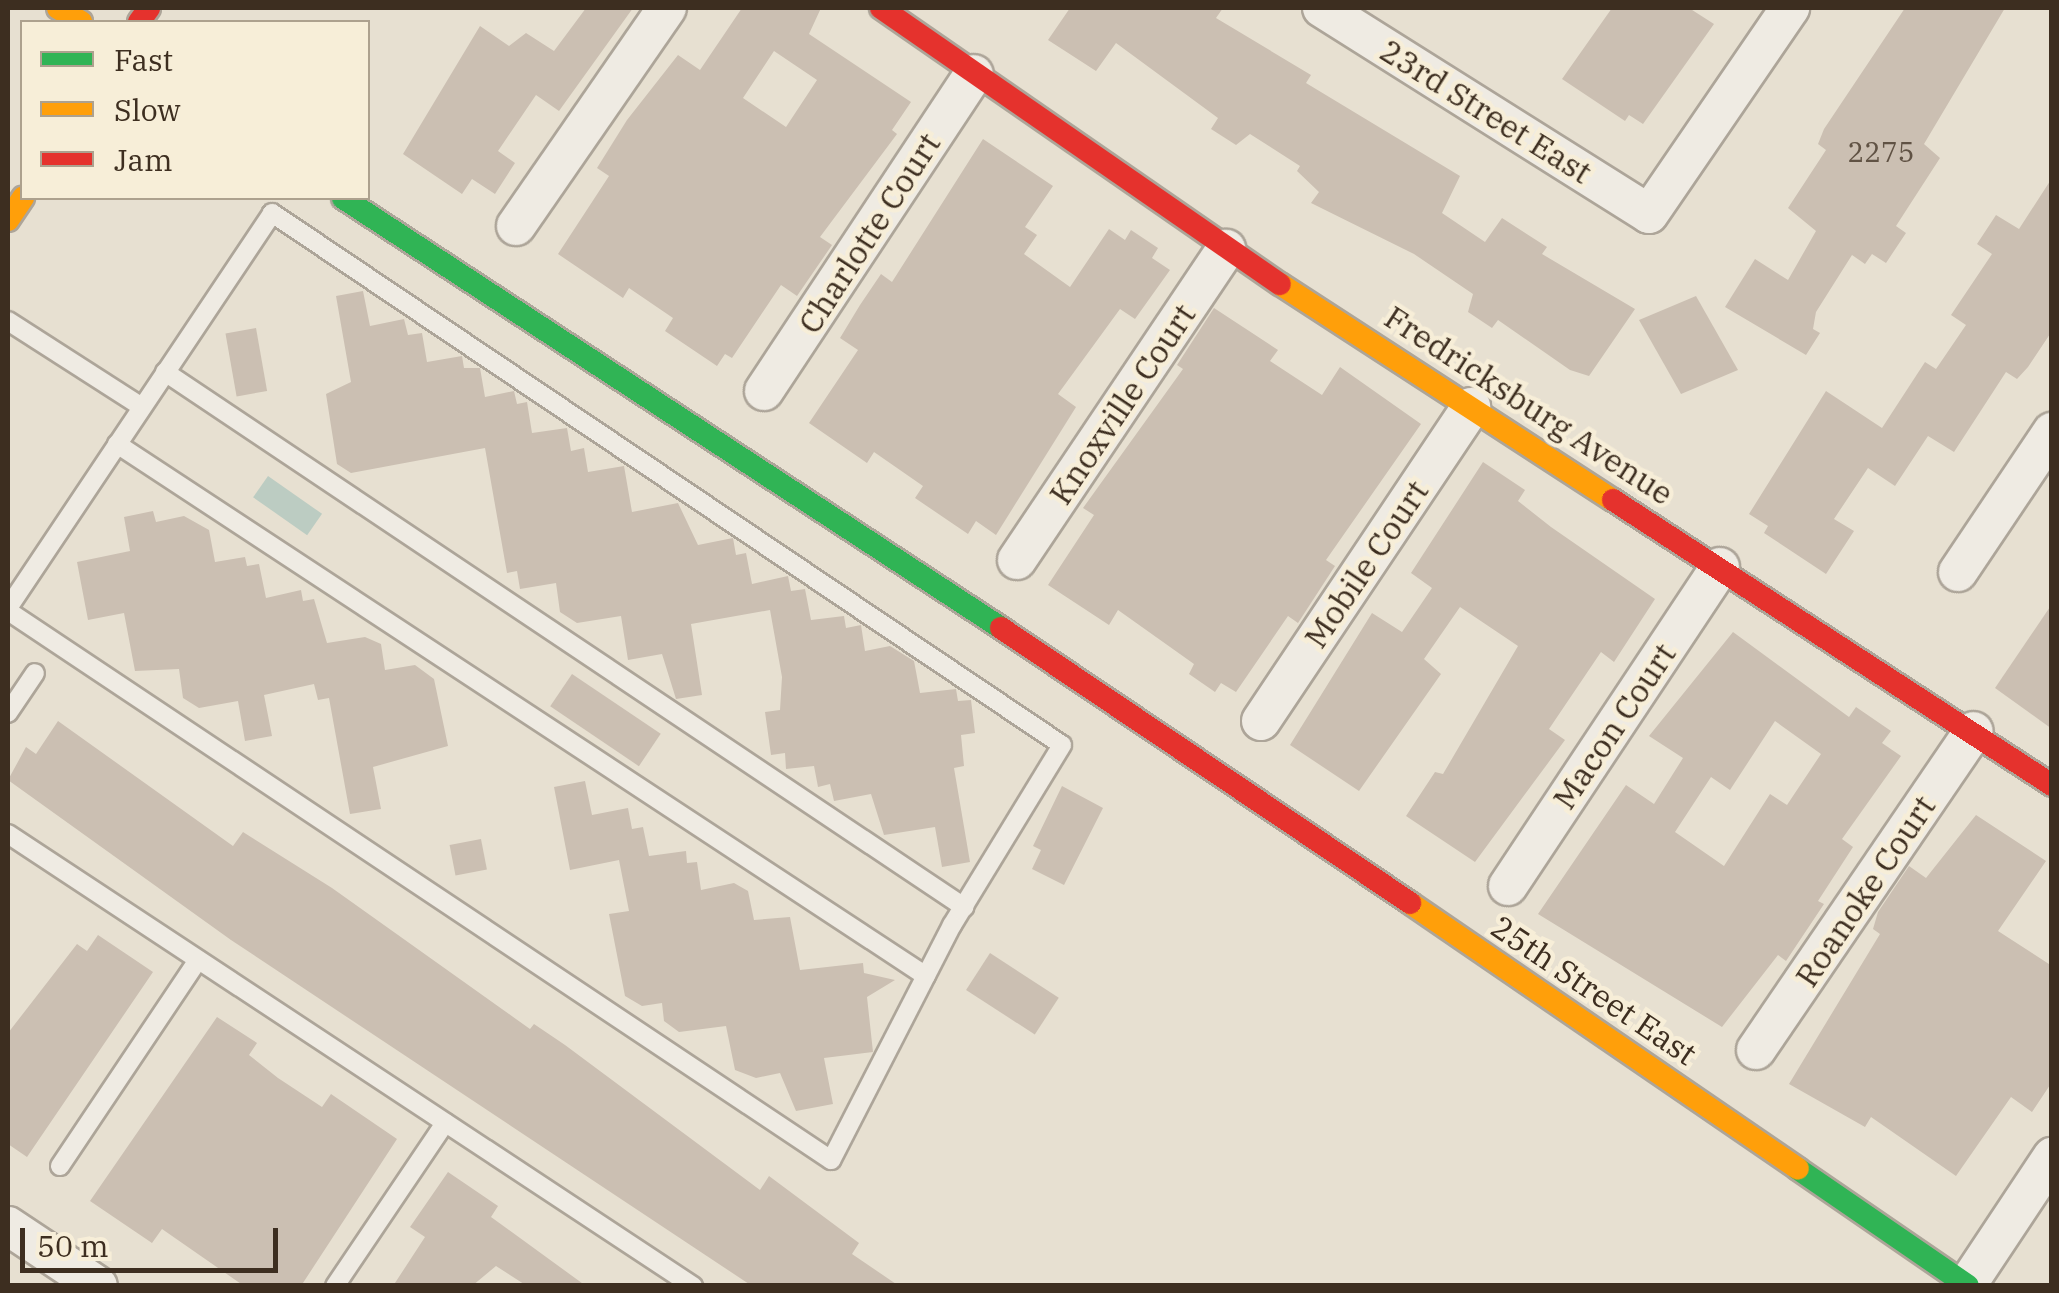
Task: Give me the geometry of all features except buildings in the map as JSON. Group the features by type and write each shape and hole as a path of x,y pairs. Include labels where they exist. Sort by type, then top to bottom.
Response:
{"street":[{"path":"516,226 667,8"},
{"name":"Fredricksburg Avenue","path":"880,8 1226,249 2052,785"},
{"name":"23rd Street East","path":"1322,8 1649,214 1790,8"},
{"name":"Charlotte Court","path":"764,391 974,74"},
{"name":"25th Street East","path":"346,200 1184,748 1967,1285"},
{"name":"Knoxville Court","path":"1018,560 1226,249"},
{"name":"Mobile Court","path":"1261,721 1471,407"},
{"path":"1958,572 2052,432"},
{"name":"Macon Court","path":"1508,886 1720,567"},
{"name":"Roanoke Court","path":"1756,1050 1974,731"},
{"path":"1967,1285 2052,1157"},
{"path":"8,1226 98,1286"}],"lane":[{"path":"272,213 1062,745 964,907 831,1160 8,610 142,407 272,213"},
{"path":"8,320 142,407"},
{"path":"166,372 964,907"},
{"path":"118,444 926,976"},
{"path":"8,713 35,672"},
{"path":"8,834 692,1285"},
{"path":"60,1166 198,960"},
{"path":"335,1286 445,1123"}],"shaded area":[{"path":"268,476 322,514 307,535 253,497"}],"traffic: fast":[{"path":"346,200 1001,628"},
{"path":"1798,1169 1968,1286"}],"traffic: slow":[{"path":"58,8 78,20"},
{"path":"8,220 22,200"},
{"path":"1280,284 1613,500"},
{"path":"1410,903 1798,1169"}],"traffic: jam":[{"path":"140,20 149,8"},
{"path":"881,8 1280,284"},
{"path":"1613,500 2052,785"},
{"path":"1001,628 1410,903"}]}
